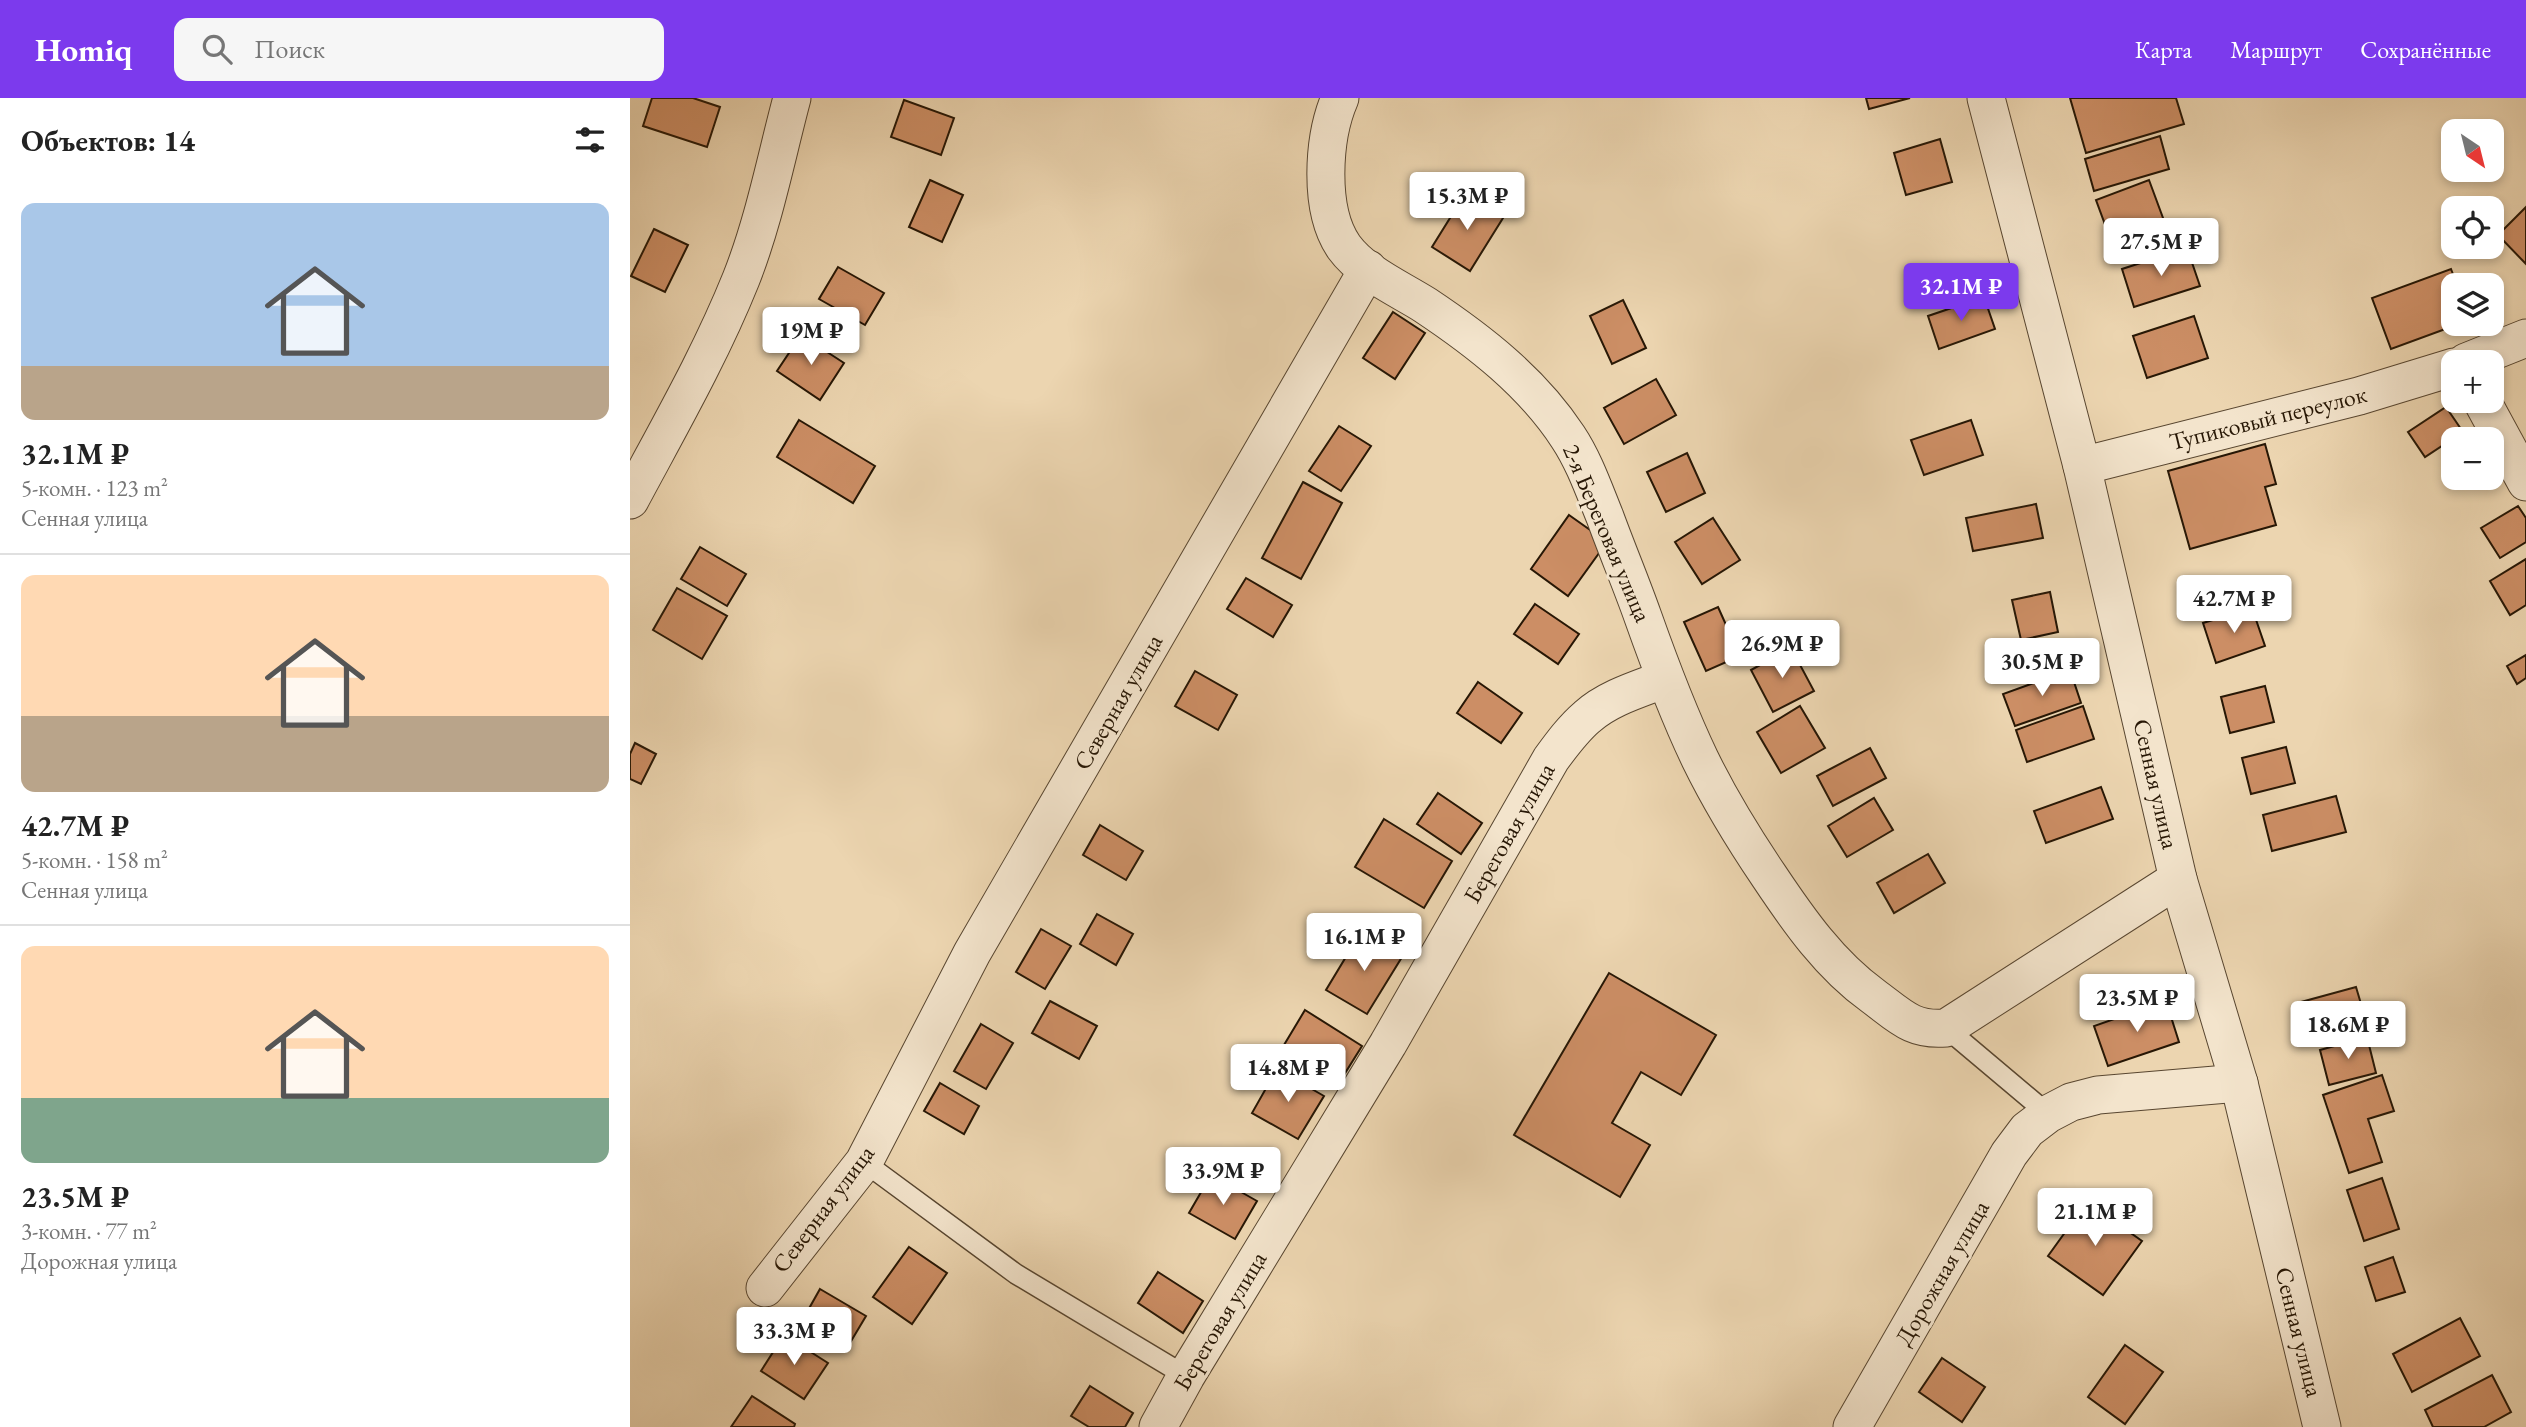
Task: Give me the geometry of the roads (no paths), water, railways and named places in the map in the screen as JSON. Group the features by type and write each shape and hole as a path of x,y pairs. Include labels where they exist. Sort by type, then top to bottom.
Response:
{"street":[{"path":"630,500 698,373 742,276 792,98"},
{"path":"1340,98 1326,147 1326,185 1331,217 1343,246 1368,270"},
{"name":"Сенная улица","path":"1986,98 2082,466 2178,879 2239,1083 2322,1427"},
{"name":"2-я Береговая улица","path":"1368,270 1481,345 1538,400 1569,438 1590,480 1665,679 1700,759 1735,825 1789,906 1830,960 1859,986 1911,1024 1927,1030 1946,1028"},
{"name":"Северная улица","path":"765,1288 864,1162 972,953 1368,270"},
{"path":"2496,350 2526,338"},
{"name":"Тупиковый переулок","path":"2082,466 2359,396 2441,371"},
{"path":"2489,413 2526,482"},
{"name":"Береговая улица","path":"1158,1427 1186,1376 1388,1044 1551,758 1588,715 1665,679"},
{"path":"1946,1028 2178,879"},
{"name":"Дорожная улица","path":"1852,1427 2009,1154 2026,1130 2071,1101 2098,1095 2239,1083"}],"lane":[{"path":"1946,1028 2048,1114"},
{"path":"864,1162 1016,1274 1186,1376"}]}
